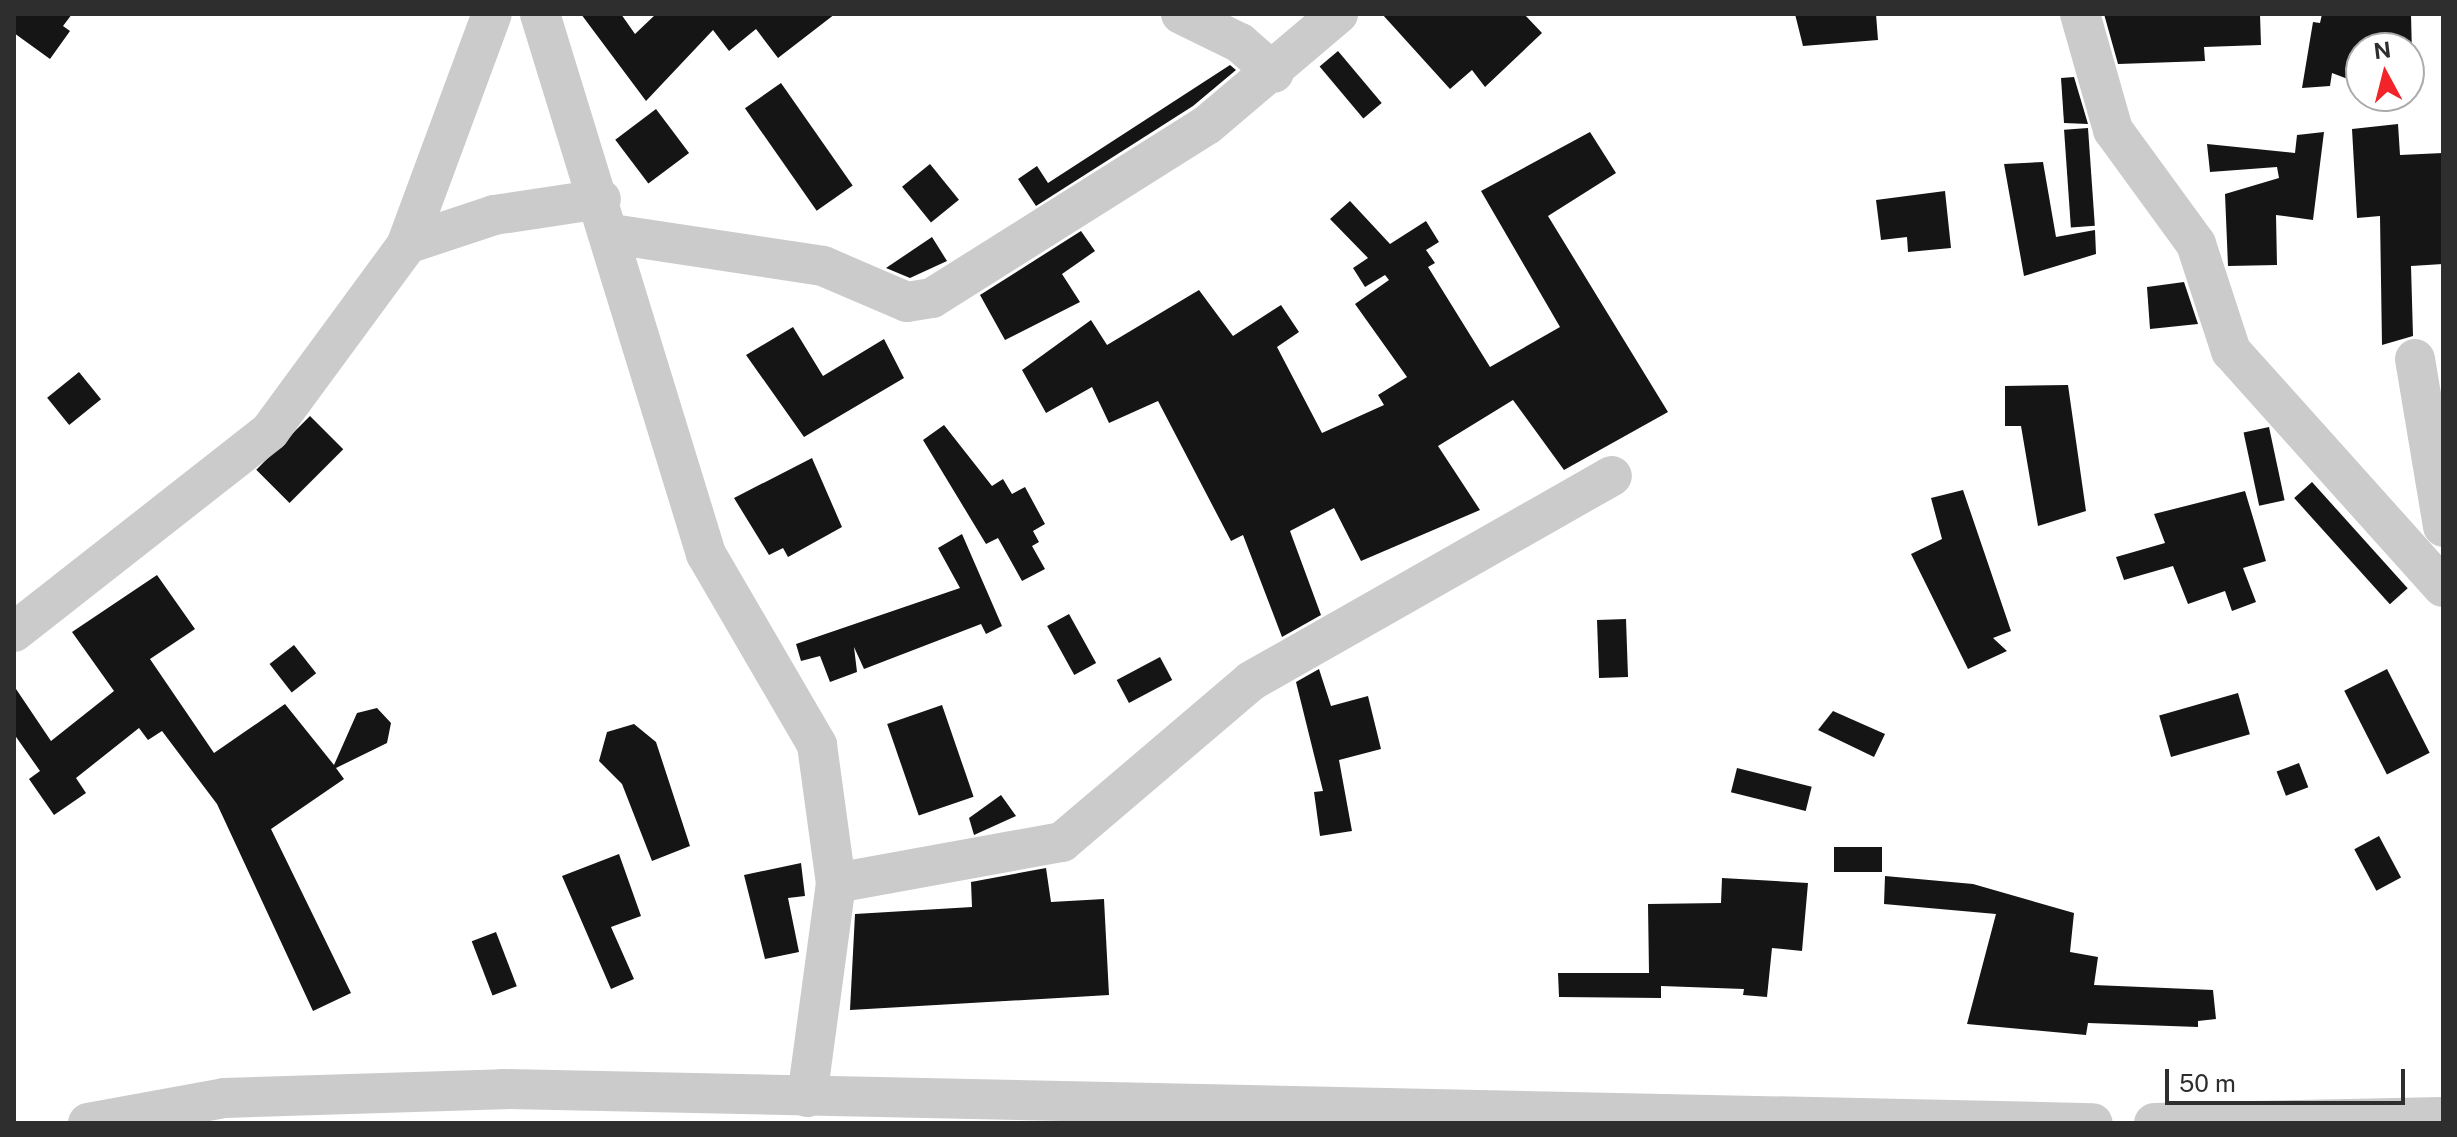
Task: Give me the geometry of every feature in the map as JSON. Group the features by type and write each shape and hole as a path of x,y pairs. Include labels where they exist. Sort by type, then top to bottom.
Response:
{"street":[{"path":"14,632 270,431 407,244 492,14"},
{"path":"540,14 606,217 706,554 817,745 836,883 807,1097"},
{"path":"1181,14 1240,43 1274,73"},
{"path":"407,244 494,215 606,217 823,266 907,302 932,298 1207,125 1274,73 1338,14"},
{"path":"2080,14 2113,130 2196,244 2231,351 2443,587"},
{"path":"2415,359 2443,527"},
{"path":"836,883 1062,842 1242,686 1612,476"},
{"path":"88,1123 239,1097 503,1089 1421,1114 2093,1123"},
{"path":"2154,1123 2443,1117"}],"building":[{"path":"14,14 72,14 63,26 70,31 50,59 14,33"},
{"path":"581,14 621,14 635,34 656,14 835,14 778,58 756,29 729,51 713,30 646,101"},
{"path":"1382,14 1524,14 1542,33 1485,87 1472,70 1450,89"},
{"path":"1795,14 1876,14 1878,40 1803,46"},
{"path":"2104,14 2260,14 2261,45 2204,47 2205,61 2118,64"},
{"path":"2322,14 2411,14 2411,32 2345,32 2345,78 2332,73 2330,86 2302,88 2313,22 2320,23"},
{"path":"1338,51 1382,103 1363,119 1320,66"},
{"path":"1230,65 1236,70 1193,106 1036,206 1018,179 1037,166 1048,183"},
{"path":"2074,77 2088,124 2064,123 2061,78"},
{"path":"781,83 853,185 817,211 745,108"},
{"path":"656,109 689,153 648,184 615,140"},
{"path":"2398,124 2400,155 2443,153 2443,264 2411,266 2413,336 2382,345 2380,216 2357,218 2352,129"},
{"path":"2088,128 2095,226 2071,227 2064,130"},
{"path":"1590,132 1616,173 1548,216 1668,412 1564,470 1513,400 1438,446 1480,510 1361,561 1334,508 1290,531 1321,615 1282,637 1243,535 1231,541 1158,401 1109,423 1092,387 1046,413 1022,370 1091,320 1107,345 1199,290 1233,336 1281,305 1299,332 1277,347 1322,433 1384,405 1378,395 1407,377 1355,304 1389,280 1385,275 1365,287 1353,268 1368,258 1330,219 1350,201 1390,244 1426,221 1439,242 1426,250 1435,263 1428,267 1490,367 1560,327 1481,191"},
{"path":"2324,132 2313,220 2276,215 2277,265 2228,266 2225,194 2279,178 2277,167 2210,172 2207,144 2295,153 2297,135"},
{"path":"2043,162 2056,237 2095,230 2096,254 2024,276 2004,164"},
{"path":"930,164 959,200 931,222 902,187"},
{"path":"1945,191 1951,248 1908,252 1907,237 1881,240 1876,200"},
{"path":"1081,231 1095,251 1062,274 1080,302 1005,340 980,295"},
{"path":"932,237 947,261 910,278 886,268"},
{"path":"2184,282 2198,324 2150,329 2147,287"},
{"path":"793,327 823,376 884,339 904,378 804,437 746,355"},
{"path":"79,372 101,399 69,425 47,398"},
{"path":"2068,385 2086,511 2038,526 2021,426 2005,426 2005,386"},
{"path":"310,416 343,449 289,503 256,470"},
{"path":"944,425 992,486 1003,479 1012,494 1025,487 1045,524 1033,531 1039,542 1032,546 1045,569 1022,581 998,538 986,544 923,440"},
{"path":"2269,427 2285,500 2259,506 2244,432"},
{"path":"812,458 842,527 788,557 783,548 769,555 734,498"},
{"path":"2312,482 2408,588 2390,604 2294,498"},
{"path":"1963,490 2011,631 1993,638 2007,651 1968,669 1911,554 1942,539 1931,498"},
{"path":"2245,491 2266,561 2243,568 2256,602 2232,611 2225,591 2188,604 2173,566 2124,580 2116,557 2165,543 2154,514"},
{"path":"962,534 1002,626 986,634 981,624 864,669 854,647 857,672 830,682 820,656 801,661 796,644 960,588 938,548"},
{"path":"157,575 195,629 150,659 214,753 285,704 334,765 357,713 377,708 391,723 387,743 336,768 344,779 271,829 351,993 313,1011 217,804 162,731 148,740 139,728 76,778 86,793 54,815 29,779 40,771 14,734 14,686 51,741 114,691 72,632"},
{"path":"1069,614 1096,663 1074,675 1047,626"},
{"path":"1626,619 1628,677 1599,678 1597,620"},
{"path":"294,645 316,673 292,692 270,664"},
{"path":"1160,657 1172,680 1129,703 1117,680"},
{"path":"1319,669 1331,706 1368,696 1381,749 1339,760 1352,831 1320,836 1314,792 1323,791 1296,682"},
{"path":"2387,669 2430,753 2387,775 2344,691"},
{"path":"2238,693 2250,734 2171,757 2159,716"},
{"path":"942,705 974,797 919,816 887,724"},
{"path":"1833,711 1885,734 1874,757 1818,730"},
{"path":"634,724 656,742 690,846 652,861 622,784 599,761 607,732"},
{"path":"2299,763 2308,787 2286,796 2277,772"},
{"path":"1737,768 1812,787 1806,811 1731,792"},
{"path":"1001,795 1016,816 974,835 969,818"},
{"path":"2379,836 2401,877 2376,891 2354,849"},
{"path":"1834,847 1882,847 1882,872 1834,872"},
{"path":"619,854 641,916 611,927 634,979 611,989 562,876"},
{"path":"801,863 805,896 788,898 799,952 765,959 744,875"},
{"path":"1046,868 1051,902 1104,899 1109,995 850,1010 855,914 972,907 971,882"},
{"path":"1885,876 1973,884 2074,913 2070,952 2098,957 2094,985 2213,990 2216,1019 2198,1021 2198,1027 2088,1023 2086,1035 1967,1024 1996,914 1884,904"},
{"path":"1722,878 1808,883 1802,951 1772,948 1767,997 1743,995 1744,989 1661,986 1661,998 1559,997 1558,973 1649,973 1648,904 1721,903"},
{"path":"496,932 517,986 493,995 472,941"}]}
